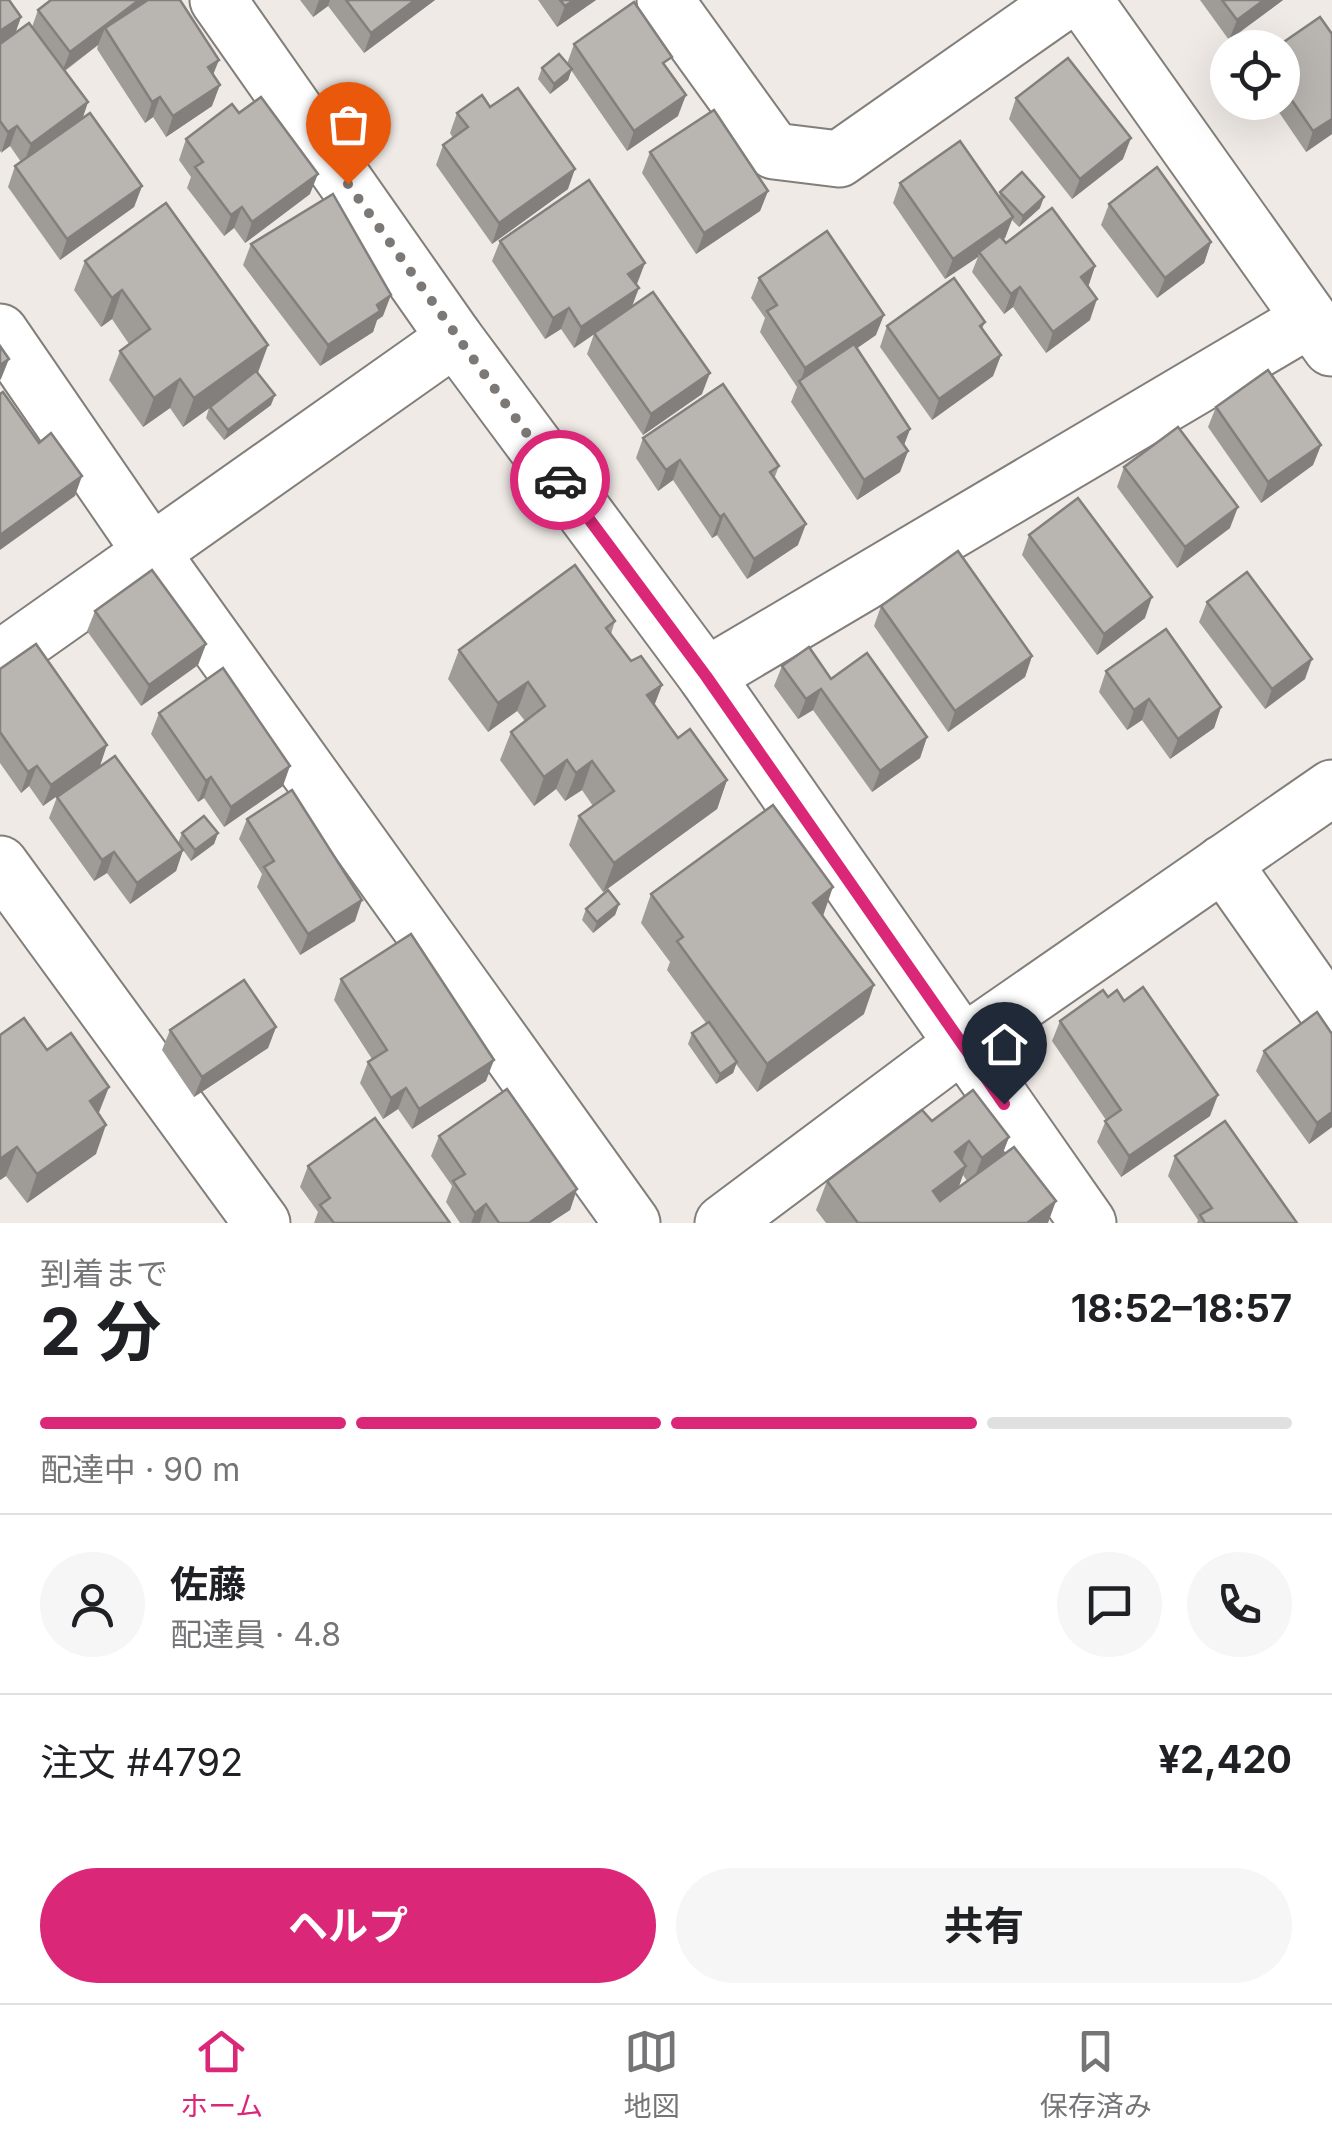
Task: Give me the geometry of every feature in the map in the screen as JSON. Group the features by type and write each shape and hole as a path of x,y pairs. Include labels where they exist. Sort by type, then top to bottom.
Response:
{"street":[{"path":"218,0 456,338 706,676 1088,1223"},
{"path":"665,0 774,151 840,159 1066,0"},
{"path":"706,676 1321,335 1084,0"},
{"path":"0,332 152,552 632,1223"},
{"path":"0,659 456,338"},
{"path":"723,1223 961,1045 1332,788"},
{"path":"1224,863 1332,1018"},
{"path":"0,864 262,1223"}],"building":[{"path":"0,0 9,0 21,17 0,31"},
{"path":"51,0 139,0 70,52 38,10"},
{"path":"148,0 180,0 219,60 208,67 220,85 173,116 160,97 152,102 105,28"},
{"path":"346,0 415,0 371,33"},
{"path":"1222,0 1264,0 1237,20"},
{"path":"634,2 672,57 663,63 686,95 634,131 574,44"},
{"path":"1320,17 1332,34 1332,119 1313,131 1300,112 1300,31"},
{"path":"29,23 88,102 31,144 17,126 8,132 0,121 0,44"},
{"path":"559,54 572,69 554,84 542,68"},
{"path":"1068,58 1131,138 1080,179 1016,98"},
{"path":"518,88 575,169 499,223 443,145 468,127 457,113 482,95 490,107"},
{"path":"261,97 318,174 252,222 242,207 231,215 195,167 203,162 186,139 232,104 239,113"},
{"path":"714,110 768,191 704,233 650,152"},
{"path":"90,113 142,186 67,239 15,166"},
{"path":"960,141 1013,217 953,259 900,183"},
{"path":"1157,167 1211,242 1165,278 1109,204"},
{"path":"1022,172 1044,197 1023,216 1000,192"},
{"path":"589,180 645,263 628,274 639,288 581,327 569,308 553,318 500,241"},
{"path":"333,194 391,295 377,305 380,311 328,345 251,244"},
{"path":"166,203 268,345 194,398 180,379 154,398 120,351 150,329 122,290 112,298 85,261"},
{"path":"1052,208 1095,266 1081,277 1097,299 1053,332 1020,287 1011,294 979,252 1000,236 1006,243"},
{"path":"827,231 884,315 805,368 767,311 777,305 759,278"},
{"path":"954,278 985,322 980,326 1001,355 939,399 887,326"},
{"path":"653,292 710,373 651,414 594,333"},
{"path":"854,344 910,429 898,437 908,451 864,480 799,381"},
{"path":"0,346 9,359 0,365"},
{"path":"1268,370 1321,445 1268,482 1216,407"},
{"path":"256,371 275,395 228,430 210,407"},
{"path":"723,384 779,466 770,472 806,524 754,559 680,460 666,470 643,438"},
{"path":"3,392 39,443 51,433 82,476 0,535 0,394"},
{"path":"1178,427 1238,507 1185,547 1124,467"},
{"path":"1078,498 1152,597 1104,634 1029,535"},
{"path":"958,551 1032,656 955,711 881,606"},
{"path":"575,565 615,621 606,628 631,661 641,656 662,685 647,695 678,738 690,729 727,780 614,863 579,816 614,791 592,761 576,773 567,760 544,777 511,732 545,706 528,682 498,703 459,650"},
{"path":"152,570 206,644 149,685 95,611"},
{"path":"1247,572 1312,659 1272,689 1207,602"},
{"path":"1166,629 1221,707 1178,739 1149,699 1134,710 1106,671"},
{"path":"36,644 107,745 51,785 37,766 28,772 0,732 0,669"},
{"path":"809,647 831,679 867,653 927,737 880,771 821,689 806,699 782,666"},
{"path":"223,668 290,766 231,807 211,777 206,781 159,713"},
{"path":"115,756 183,850 137,883 114,852 102,860 57,797"},
{"path":"292,790 362,900 308,934 264,867 274,861 247,819"},
{"path":"773,805 833,887 813,903 874,985 767,1064 677,941 683,937 651,894"},
{"path":"204,816 218,833 195,850 182,833"},
{"path":"608,890 619,904 597,922 586,909"},
{"path":"411,934 494,1060 419,1109 406,1088 391,1098 368,1062 387,1050 341,979"},
{"path":"244,980 276,1027 202,1077 170,1030"},
{"path":"1143,987 1218,1095 1129,1156 1105,1121 1121,1110 1060,1021 1103,990 1108,997 1117,990 1124,1001"},
{"path":"1317,1012 1332,1034 1332,1112 1317,1123 1264,1051"},
{"path":"24,1018 47,1050 71,1033 109,1087 90,1101 106,1125 37,1174 17,1147 0,1159 0,1035"},
{"path":"709,1022 737,1062 720,1074 692,1033"},
{"path":"507,1089 577,1189 529,1223 499,1223 486,1204 475,1213 453,1181 465,1174 439,1136"},
{"path":"973,1090 1009,1137 982,1158 969,1141 955,1152 966,1166 933,1191 940,1201 1014,1147 1056,1201 1027,1223 858,1223 827,1181 922,1110 932,1121"},
{"path":"375,1118 450,1223 334,1223 320,1205 330,1198 308,1166"},
{"path":"1225,1121 1297,1223 1205,1223 1200,1215 1212,1208 1175,1156"}],"way so far":[{"path":"348,184 560,480"}],"route":[{"path":"560,480 706,676 1004,1104"}]}
